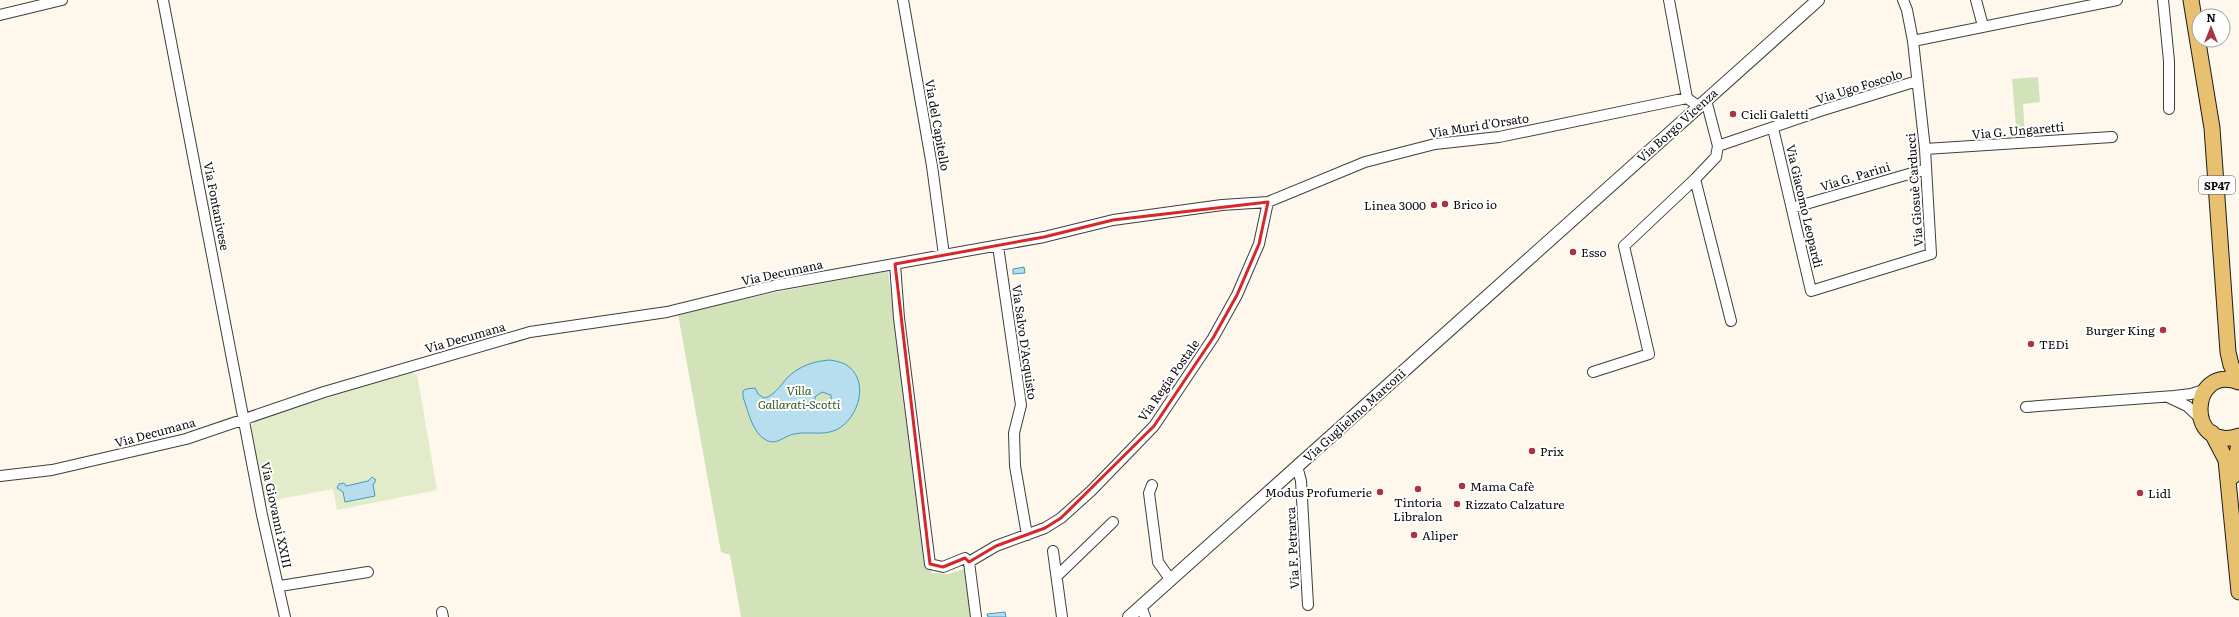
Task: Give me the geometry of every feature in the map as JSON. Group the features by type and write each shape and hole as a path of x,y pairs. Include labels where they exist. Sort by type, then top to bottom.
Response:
{"main road":[{"name":"SP47","path":"2191,0 2212,128 2229,357 2239,382 2225,380 2210,386"},
{"name":"SP47","path":"2200,418 2199,404 2220,367 2225,302"},
{"path":"2200,418 2206,428 2212,433 2226,438 2239,436"},
{"path":"2212,433 2226,460 2232,501 2239,592"},
{"path":"2232,501 2234,466 2239,443"}],"street":[{"path":"0,15 62,0"},
{"name":"Via Fontanivese","path":"163,0 244,418"},
{"name":"Via del Capitello","path":"903,0 932,166 944,255"},
{"path":"1593,372 1649,354 1624,246 1695,179 1716,157 1718,146 1702,103 1687,98 1669,0"},
{"name":"Via Borgo Vicenza","path":"1537,250 1818,0"},
{"name":"Via Giosuè Carducci","path":"1811,290 1931,254 1925,149 1913,41 1907,10 1903,0"},
{"path":"1976,0 1983,26"},
{"path":"1913,41 2097,2 2117,0"},
{"path":"2163,0 2169,61 2169,109"},
{"name":"Via Ugo Foscolo","path":"1718,146 1820,111 1917,81"},
{"name":"Via Muri d'Orsato","path":"998,246 1044,237 1112,220 1222,205 1268,202 1365,162 1435,144 1498,137 1687,98"},
{"name":"Via Giacomo Leopardi","path":"1773,128 1811,290"},
{"name":"Via G. Ungaretti","path":"1925,149 2112,136"},
{"name":"Via G. Parini","path":"1792,208 1926,169"},
{"path":"1695,179 1731,321"},
{"name":"Via Regia Postale","path":"895,264 899,318 930,564 943,567 965,558 969,562 996,546 1045,528 1061,518 1091,491 1154,426 1213,338 1237,295 1259,244 1268,202"},
{"name":"Via Decumana","path":"0,476 52,470 178,441 324,392 530,332 666,312 777,285 998,246"},
{"name":"Via Salvo D'Acquisto","path":"998,246 1021,405 1014,433 1015,466 1027,535"},
{"name":"Via Guglielmo Marconi","path":"1129,617 1143,612 1170,579 1537,250"},
{"path":"2026,407 2166,397 2191,394 2210,386"},
{"path":"2166,397 2186,406 2200,418"},
{"name":"Via Giovanni XXIII","path":"244,418 262,515 280,586 285,617"},
{"name":"Via F. Petrarca","path":"1297,466 1301,481 1308,605"},
{"path":"1152,485 1149,493 1158,562 1170,579"},
{"path":"1057,576 1113,522"},
{"path":"1053,551 1062,617"},
{"path":"969,562 976,617"},
{"path":"280,586 368,572"}],"highlighted area":[{"path":"1268,202 1259,244 1237,295 1213,338 1154,426 1061,518 1045,528 996,546 969,562 965,558 943,567 930,564 895,264 1044,237 1113,220"}],"green space":[{"path":"2038,77 2040,102 2023,104 2025,138 2017,139 2012,79"},
{"name":"Villa Gallarati-Scotti","path":"888,271 925,555 932,573 949,574 964,569 971,617 741,617 730,555 721,552 678,314 772,293"},
{"path":"412,369 413,374 417,374 437,490 337,510 333,489 264,502 250,433 250,427 254,422"}],"water":[{"path":"1024,267 1025,273 1013,274 1013,269"},
{"path":"830,360 845,364 853,371 858,379 860,389 859,398 851,417 844,425 831,432 794,434 773,442 761,437 751,421 743,397 743,391 746,389 755,388 758,394 764,398 768,397 797,370 813,363","holes":["822,392 831,395 831,401 822,405 815,404 815,397"]},
{"path":"372,477 376,480 373,485 375,496 345,502 343,492 337,488 339,484 344,483 346,486 368,481"},
{"path":"1005,612 1006,617 988,617 987,614"}],"place":[{"name":"Cicli Galetti","path":"1733,114"},
{"name":"Brico io","path":"1445,204"},
{"name":"Linea 3000","path":"1434,205"},
{"name":"Esso","path":"1573,252"},
{"name":"Burger King","path":"2163,330"},
{"name":"TEDi","path":"2031,344"},
{"name":"Prix","path":"1532,451"},
{"name":"Mama Cafè","path":"1462,486"},
{"name":"Tintoria Libralon","path":"1418,489"},
{"name":"Modus Profumerie","path":"1380,492"},
{"name":"Lidl","path":"2140,493"},
{"name":"Rizzato Calzature","path":"1457,504"},
{"name":"Aliper","path":"1414,535"}]}
